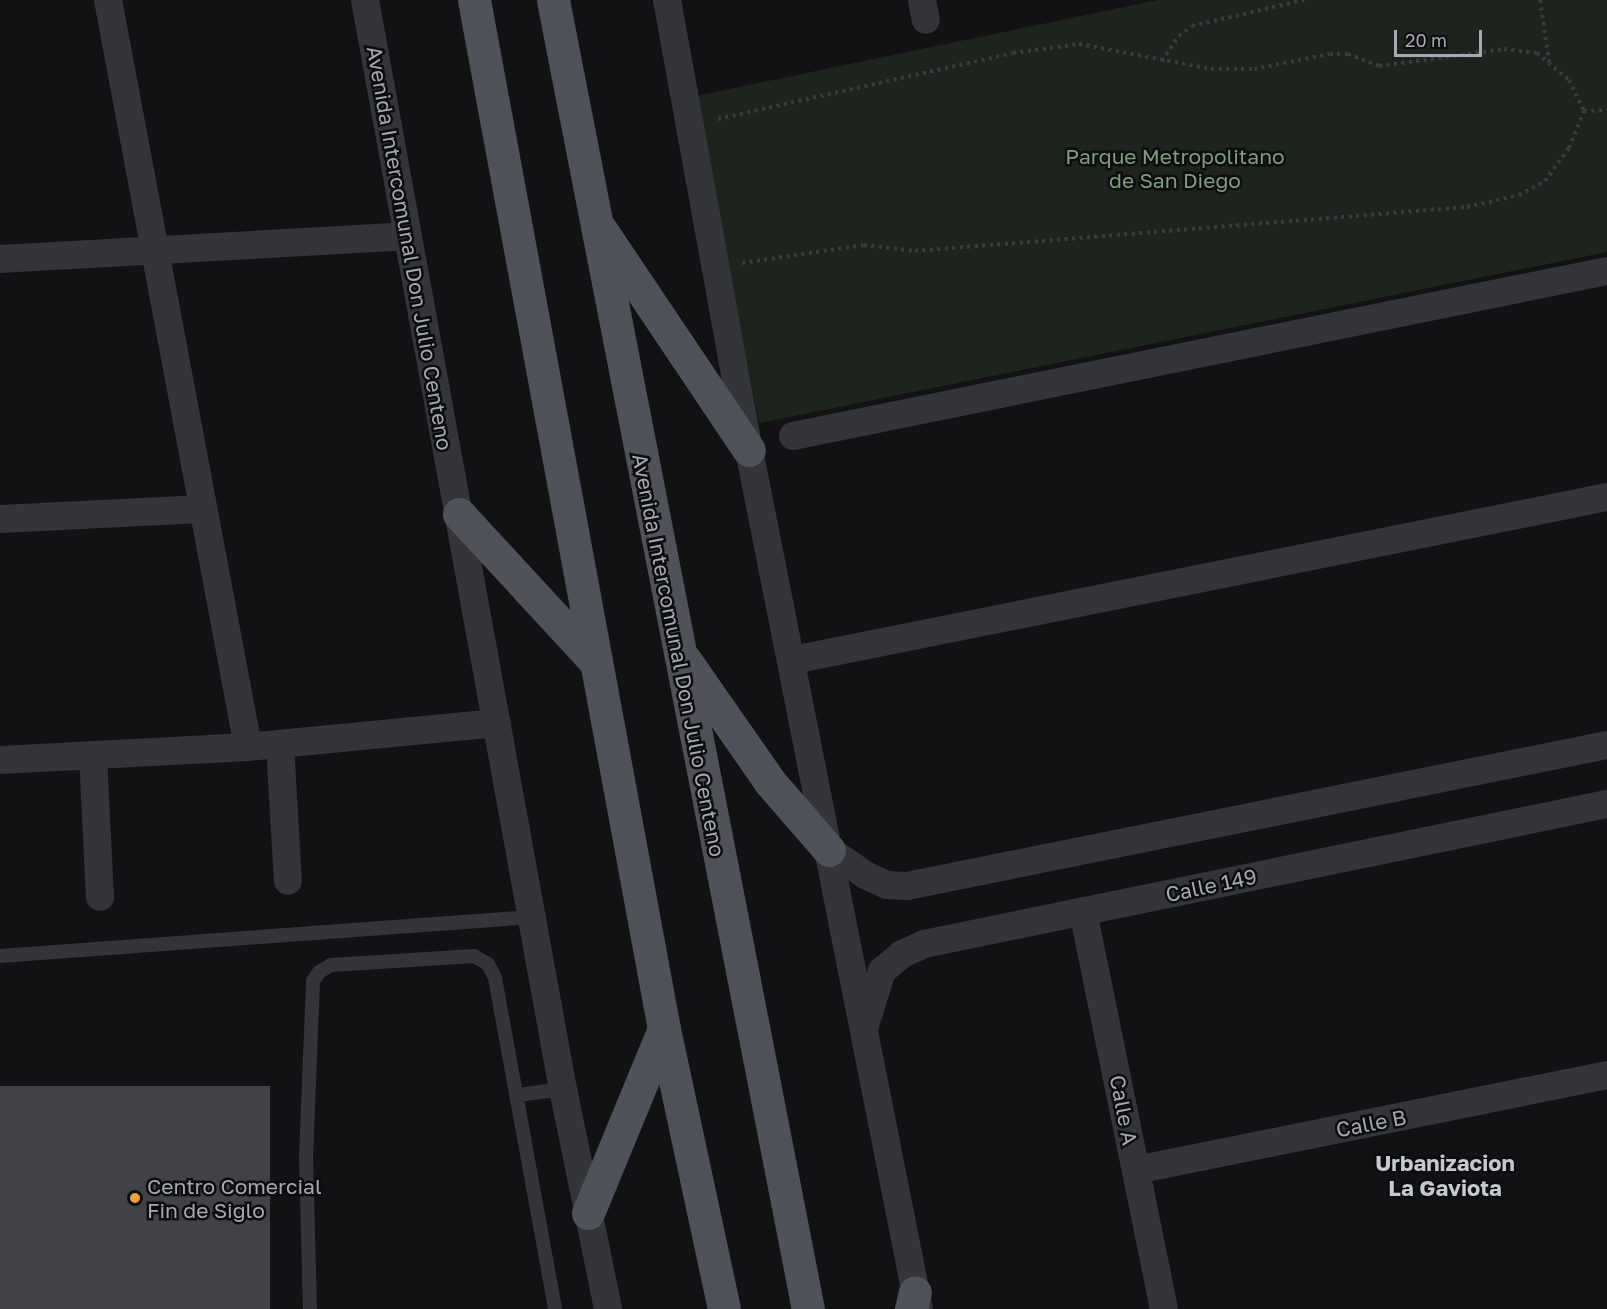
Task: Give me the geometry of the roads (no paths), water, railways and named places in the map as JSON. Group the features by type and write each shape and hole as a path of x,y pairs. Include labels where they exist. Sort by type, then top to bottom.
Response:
{"main road":[{"path":"474,0 593,658 664,1029 724,1309"},
{"name":"Avenida Intercomunal Don Julio Centeno","path":"553,0 677,649 808,1309"},
{"path":"593,217 749,450"},
{"path":"459,514 593,658"},
{"path":"677,649 770,782 828,850"},
{"path":"588,1213 664,1029"}],"street":[{"path":"108,0 248,747"},
{"name":"Avenida Intercomunal Don Julio Centeno","path":"364,0 563,1089 608,1309"},
{"path":"668,0 749,450 793,660 915,1303"},
{"path":"0,259 406,236"},
{"path":"793,436 1607,271"},
{"path":"793,660 1607,497"},
{"path":"0,519 203,509"},
{"path":"0,760 248,747 497,723"},
{"path":"280,744 288,880"},
{"path":"828,850 867,876 887,885 907,886 1607,745"},
{"path":"93,755 100,897"},
{"name":"Calle 149","path":"864,1029 882,971 902,954 924,944 1607,804"},
{"name":"Calle A","path":"1083,911 1164,1309"},
{"name":"Calle B","path":"1136,1170 1607,1075"}],"lane":[{"path":"0,956 532,917"},
{"path":"310,1309 307,1102 313,981 319,972 332,965 474,956 488,964 495,978 555,1309"},
{"path":"518,1095 563,1089"}],"place":[{"name":"Centro Comercial Fin de Siglo","path":"135,1198"}],"district":[{"name":"Urbanizacion La Gaviota","path":"1445,1174"}],"park label":[{"name":"Parque Metropolitano de San Diego","path":"1175,168"}]}
